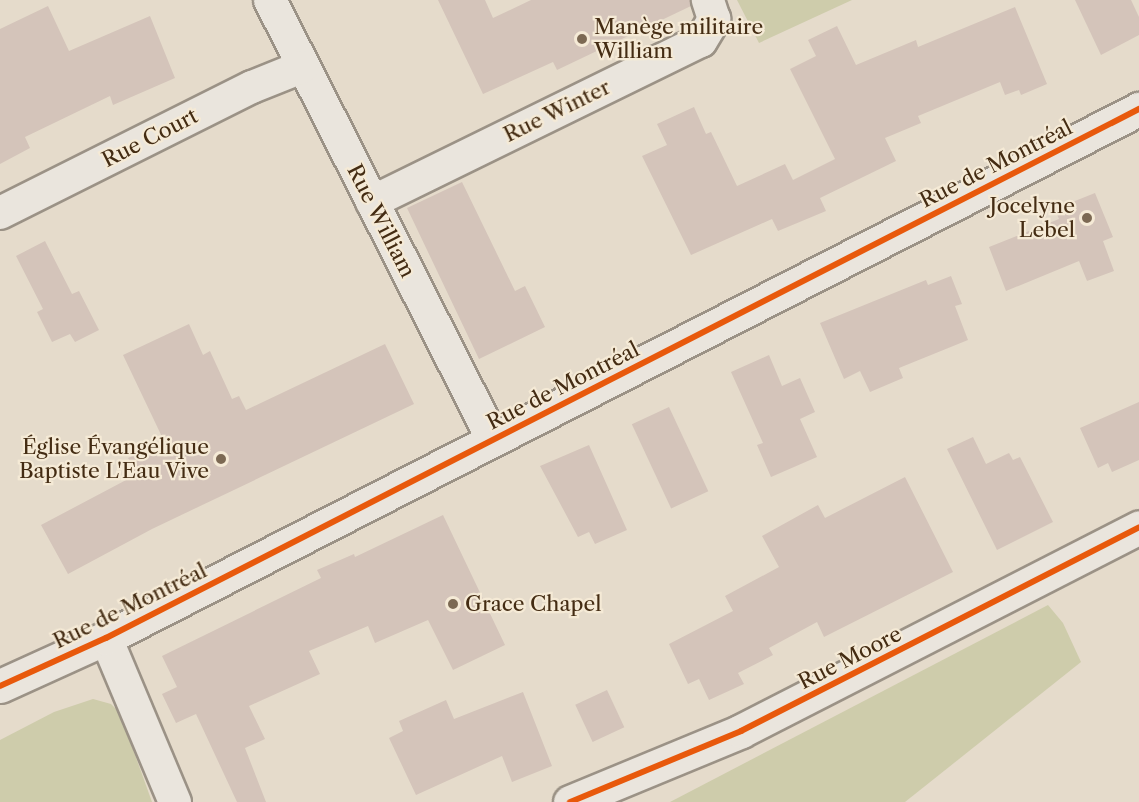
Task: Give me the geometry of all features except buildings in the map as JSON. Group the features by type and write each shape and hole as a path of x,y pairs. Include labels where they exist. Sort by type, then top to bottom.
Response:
{"street":[{"name":"Rue William","path":"270,0 493,441"},
{"name":"Rue Winter","path":"372,202 701,41 708,35 714,19 708,0"},
{"name":"Rue Court","path":"0,213 252,87 302,67"},
{"name":"Rue de Montréal","path":"0,686 106,639 1139,110"},
{"name":"Rue Moore","path":"570,802 741,731 1139,527"},
{"path":"106,639 175,802"}],"shaded area":[{"path":"737,0 852,0 759,43"},
{"path":"1048,605 1063,623 1081,662 905,802 670,802"},
{"path":"93,699 111,704 120,713 152,802 0,802 0,740 54,712"}],"cycle path":[{"path":"0,686 106,638 1139,109"},
{"path":"570,802 741,731 1139,527"}],"place":[{"name":"Manège militaire William","path":"582,39"},
{"name":"Jocelyne Lebel","path":"1087,218"},
{"name":"Église Évangélique Baptiste L'Eau Vive","path":"221,459"},
{"name":"Grace Chapel","path":"453,604"}]}
